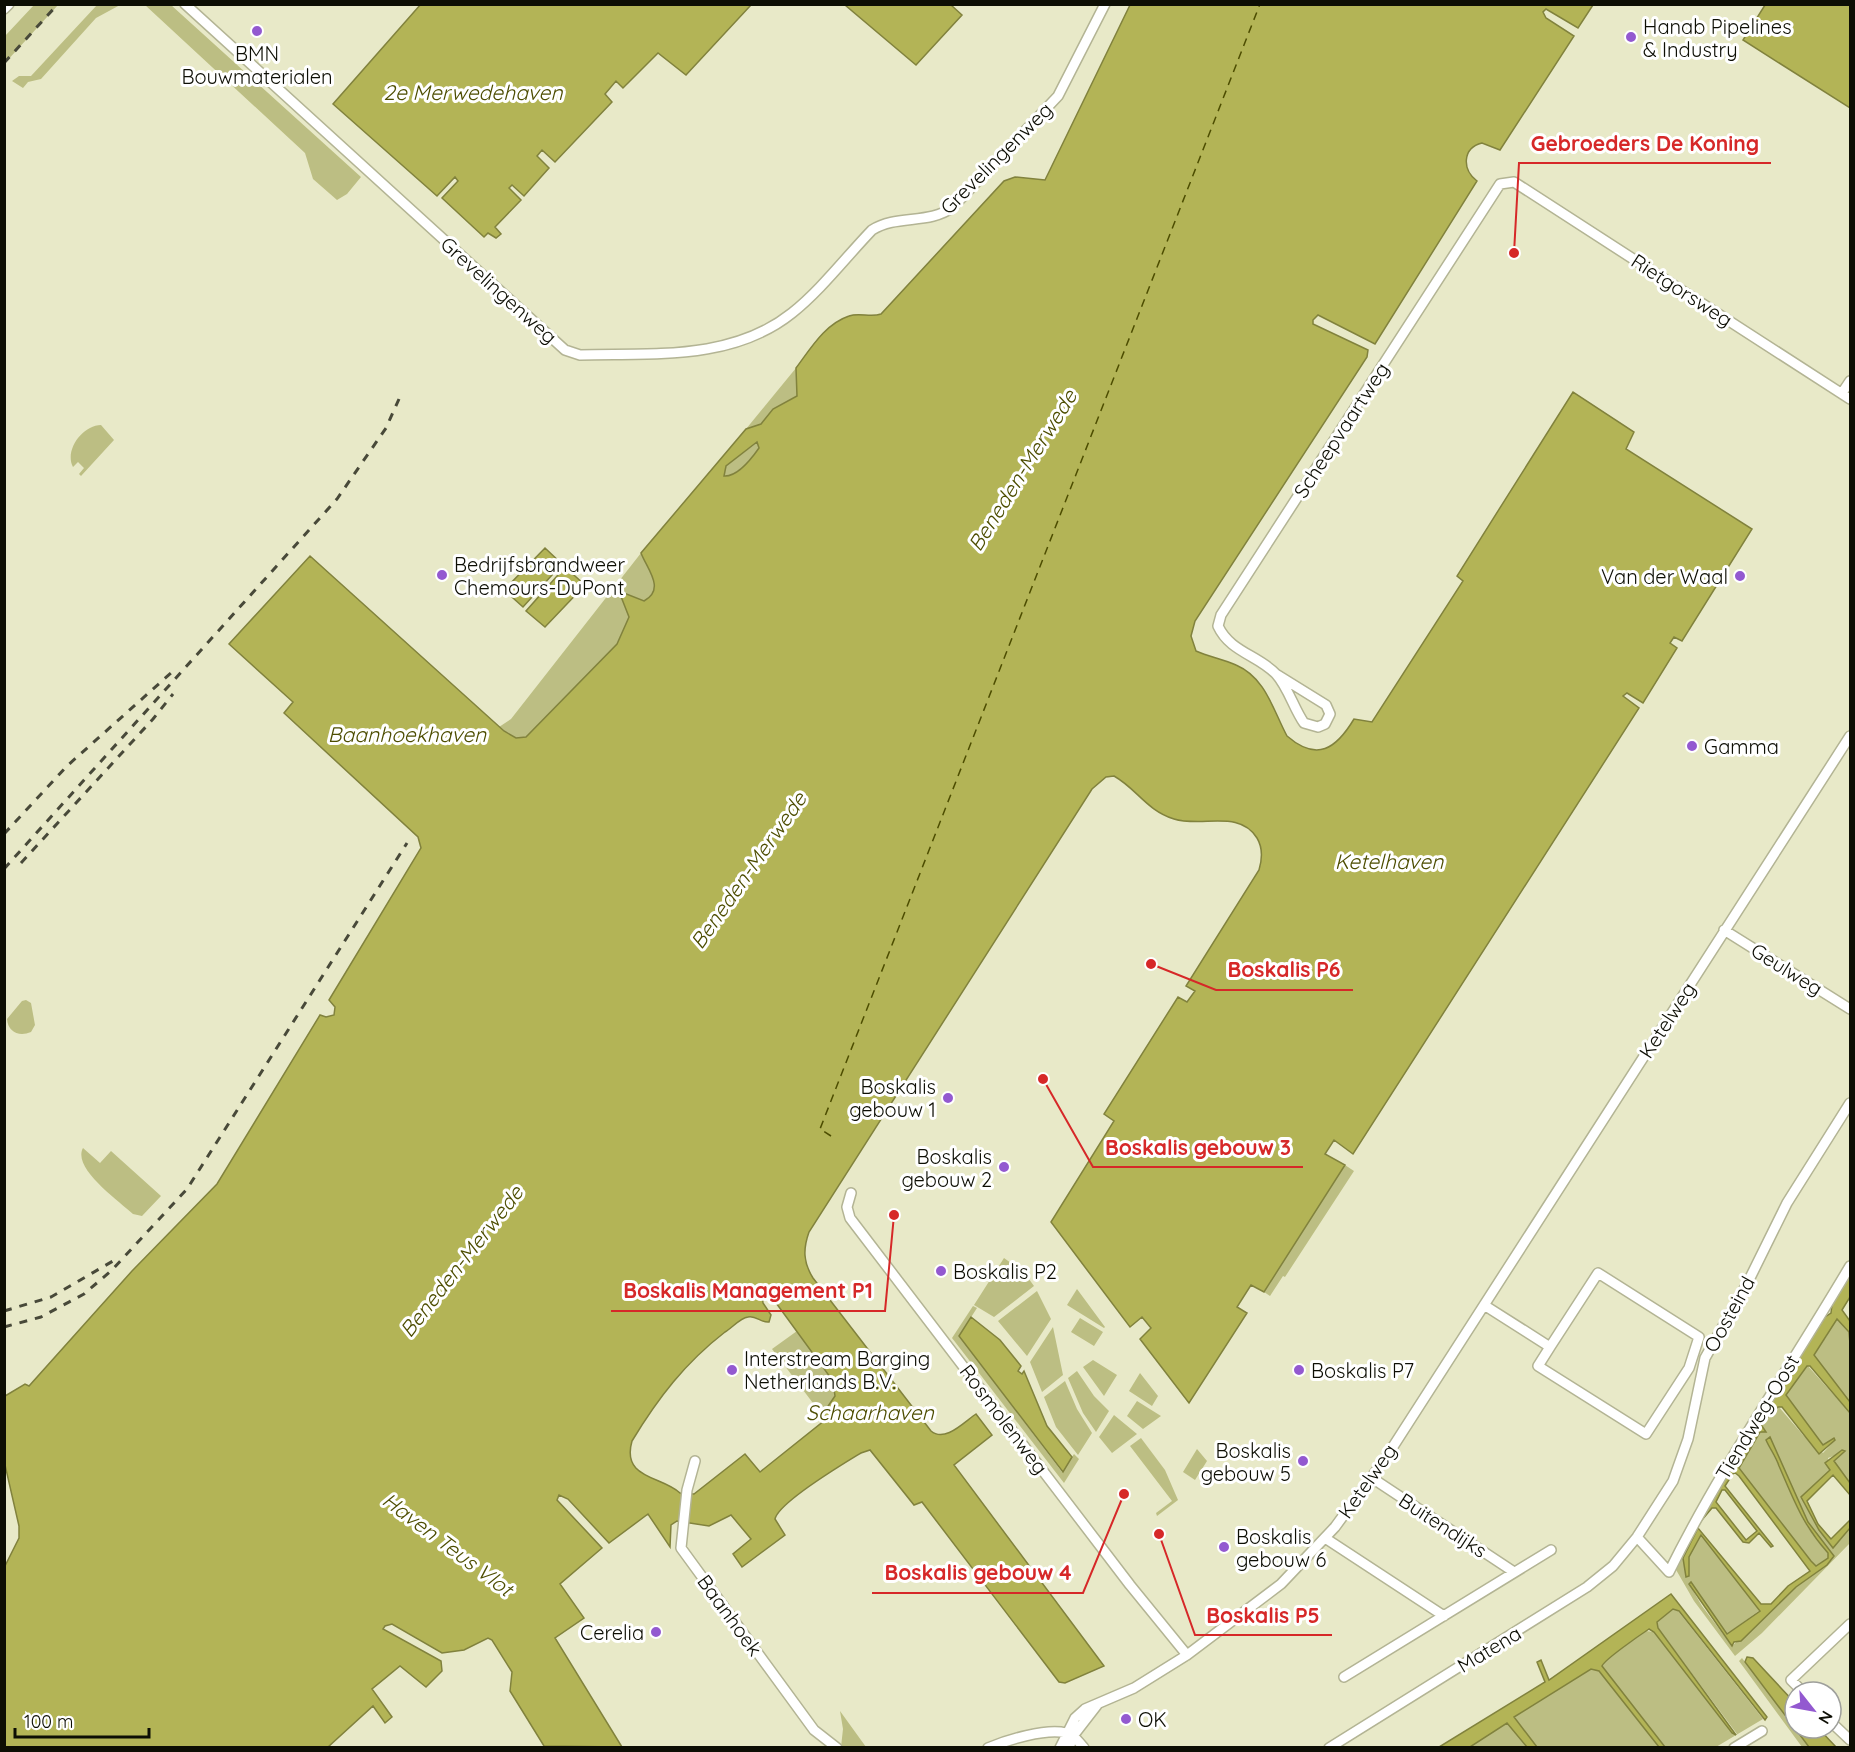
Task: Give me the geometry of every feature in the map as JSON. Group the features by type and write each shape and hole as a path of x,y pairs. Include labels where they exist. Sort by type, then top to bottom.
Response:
{"street":[{"path":"4,9 9,4"},
{"name":"Grevelingenweg","path":"185,4 565,350 580,355 690,351 741,342 768,330 794,312 872,230 885,222 940,217 953,207 1058,96 1105,4"},
{"name":"Rietgorsweg","path":"1514,182 1846,396"},
{"name":"Scheepvaartweg","path":"1276,674 1304,723 1318,727 1325,724 1330,714 1326,705 1229,643 1218,626 1221,615 1500,184 1514,182"},
{"path":"1846,396 1851,381"},
{"name":"Ketelweg","path":"1070,1734 1097,1706 1134,1688 1187,1655 1281,1584 1325,1538 1372,1478 1851,736"},
{"name":"Geulweg","path":"1724,930 1851,1009"},
{"name":"Oosteind","path":"1638,1537 1673,1481 1688,1439 1705,1358 1747,1284 1787,1203 1851,1103"},
{"name":"Rosmolenweg","path":"851,1193 847,1208 850,1218 1130,1585 1187,1655"},
{"name":"Tiendweg-Oost","path":"1638,1537 1669,1572 1693,1523 1753,1419 1851,1266"},
{"path":"1598,1273 1698,1337 1689,1368 1646,1434 1538,1366 1550,1347 1598,1273"},
{"path":"1484,1305 1550,1347"},
{"name":"Baanhoek","path":"695,1461 687,1490 681,1548 814,1730 837,1748"},
{"name":"Buitendijks","path":"1372,1478 1515,1572"},
{"name":"Matena","path":"1329,1748 1587,1587 1614,1566 1638,1537"},
{"path":"1325,1538 1444,1616"},
{"name":"Buitendijks","path":"1344,1677 1551,1550"},
{"path":"1791,1680 1851,1624"},
{"path":"1734,1748 1762,1731"},
{"path":"988,1748 1006,1740 1052,1732 1070,1734 1084,1748"},
{"path":"1060,1748 1070,1734"},
{"path":"1069,1748 1070,1734"}],"green space":[{"path":"34,5 58,5 5,63 5,36"},
{"path":"97,5 120,5 96,18 41,79 28,82 23,88 12,81 19,76 31,76"},
{"path":"145,5 171,5 361,177 347,194 337,200 313,179 305,153"},
{"path":"796,368 797,396 773,409 761,424 746,429"},
{"path":"101,425 114,440 81,476 79,474 84,468 78,462 73,467 71,460 73,446 88,429"},
{"path":"758,442 759,448 744,466 724,476 726,466"},
{"path":"641,553 653,578 654,591 644,601 633,598 629,617 617,644 526,737 514,737 505,732 499,727 511,719"},
{"path":"26,1000 31,1003 35,1025 31,1032 18,1034 9,1027 7,1019 22,1001"},
{"path":"83,1148 100,1163 111,1151 161,1196 142,1216 133,1214 90,1174 81,1156"},
{"path":"1345,1165 1354,1171 1285,1277 1283,1276 1270,1296 1264,1292"},
{"path":"1004,1258 1022,1271 1024,1273 1022,1275 1026,1275 1034,1286 994,1317 974,1305"},
{"path":"1077,1289 1105,1327 1104,1328 1067,1305"},
{"path":"1037,1291 1051,1319 1027,1356 998,1321"},
{"path":"973,1306 977,1308 959,1336 1062,1472 1074,1454 1079,1459 1064,1483 952,1338"},
{"path":"1080,1318 1103,1332 1094,1346 1071,1332"},
{"path":"1831,1318 1838,1318 1849,1332 1850,1402 1813,1355 1827,1336"},
{"path":"1053,1327 1063,1375 1042,1392 1030,1362"},
{"path":"797,1331 833,1381 835,1396 822,1415 772,1349"},
{"path":"1093,1360 1117,1375 1104,1396 1083,1367"},
{"path":"1807,1365 1850,1413 1850,1483 1834,1461 1844,1452 1828,1458 1830,1470 1801,1497 1833,1547 1850,1528 1850,1543 1762,1633 1735,1656 1694,1601 1675,1568 1694,1527 1698,1528 1683,1558 1689,1576 1689,1557 1701,1534 1760,1610 1727,1634 1689,1584 1702,1606 1732,1646 1796,1587 1832,1559 1808,1522 1770,1438 1767,1438 1769,1445 1798,1510 1810,1531 1828,1553 1828,1558 1816,1566 1811,1561 1739,1468 1761,1431 1765,1432 1762,1424 1778,1406 1803,1435 1823,1453 1835,1440 1823,1445 1786,1395"},
{"path":"1077,1371 1094,1396 1109,1411 1096,1432 1083,1413 1068,1378"},
{"path":"1140,1373 1158,1396 1152,1406 1129,1391"},
{"path":"1065,1381 1077,1409 1092,1433 1078,1455 1056,1427 1044,1397"},
{"path":"1137,1401 1161,1416 1143,1429 1127,1416"},
{"path":"1114,1415 1137,1434 1112,1453 1099,1437"},
{"path":"1141,1438 1165,1470 1178,1500 1157,1516 1156,1513 1172,1501 1130,1446"},
{"path":"1197,1449 1207,1461 1195,1480 1183,1472"},
{"path":"1673,1609 1678,1611 1763,1719 1716,1747 1665,1747 1602,1666 1615,1653 1646,1631 1654,1632 1732,1733 1737,1734 1658,1628 1657,1622"},
{"path":"1742,1658 1783,1712 1783,1721 1739,1661"},
{"path":"1591,1669 1599,1671 1659,1747 1537,1747 1514,1717"},
{"path":"840,1711 866,1747 841,1747 843,1729"},
{"path":"1507,1723 1527,1747 1470,1748 1471,1745"},
{"path":"1797,1740 1804,1740 1809,1747 1802,1747"}],"water":[{"name":"2e Merwedehaven","path":"421,4 751,5 686,75 658,53 623,88 616,81 605,94 612,102 555,162 542,150 537,156 549,168 524,196 512,185 509,188 521,200 495,227 501,234 496,238 488,233 484,237 442,198 458,181 455,177 437,196 333,104"},
{"path":"845,5 951,5 962,15 916,65"},
{"path":"1130,5 1593,5 1578,28 1546,9 1543,12 1546,18 1574,36 1500,150 1482,143 1475,146 1468,154 1466,160 1469,171 1477,181 1375,344 1318,315 1313,320 1313,324 1368,350 1367,357 1195,621 1191,636 1196,651 1236,665 1255,678 1268,696 1287,736 1308,749 1325,749 1333,744 1354,719 1372,722 1463,581 1457,576 1573,392 1634,432 1626,449 1752,529 1682,641 1674,637 1670,643 1677,648 1643,703 1627,693 1623,696 1639,708 1353,1154 1334,1140 1325,1154 1345,1165 1264,1292 1251,1285 1237,1307 1247,1313 1189,1403 1140,1339 1151,1328 1142,1317 1130,1327 1051,1222 1114,1121 1104,1114 1178,997 1187,1002 1195,991 1186,986 1259,870 1261,854 1259,842 1249,829 1240,824 1174,819 1149,805 1114,776 1106,777 1092,789 809,1232 805,1255 813,1278 931,1431 942,1435 948,1433 976,1414 992,1435 954,1465 1104,1666 1065,1683 1059,1682 922,1502 914,1505 870,1450 827,1474 788,1503 775,1519 785,1535 742,1567 733,1554 751,1539 731,1515 709,1526 677,1521 671,1525 670,1547 648,1514 609,1543 568,1499 559,1495 557,1500 602,1548 560,1584 584,1618 555,1638 622,1747 544,1746 510,1691 512,1672 492,1640 488,1638 464,1650 442,1653 392,1624 383,1629 441,1661 442,1671 426,1687 400,1666 372,1689 392,1717 385,1723 373,1706 328,1747 5,1747 4,1568 19,1538 19,1526 5,1465 5,1396 25,1384 29,1386 132,1271 217,1184 320,1015 326,1017 334,1015 335,1007 329,1000 421,848 418,837 284,713 293,702 229,644 310,556 504,731 516,738 526,737 617,644 629,617 620,594 624,593 644,601 654,591 653,578 641,553 746,429 761,424 773,409 797,396 796,368 819,338 833,325 849,316 881,314 1004,181 1015,177 1045,180","holes":["757,442 759,448 748,462 734,473 724,476 726,466","762,1294 771,1296 833,1381 835,1396 822,1415 825,1420 760,1472 745,1454 694,1494 680,1493 645,1475 632,1463 630,1453 632,1441 642,1425 685,1369 725,1332 748,1317 769,1322 771,1315 763,1303"]},
{"path":"1765,5 1850,5 1850,108 1743,40"},
{"path":"545,548 562,564 523,607 504,590"},
{"path":"565,567 585,585 545,627 526,611"},
{"path":"1850,1274 1850,1297 1842,1310 1850,1321 1850,1344 1849,1332 1837,1319 1814,1355 1850,1402 1850,1413 1810,1366 1807,1366 1786,1395 1823,1445 1834,1438 1835,1440 1819,1454 1782,1407 1778,1407 1764,1421 1762,1415 1785,1378 1793,1374 1796,1362 1825,1317 1831,1313 1832,1304"},
{"path":"971,1317 1000,1340 1021,1366 1018,1371 1022,1374 1024,1371 1047,1426 1072,1457 1063,1472 959,1336"},
{"path":"1760,1423 1766,1432 1760,1432 1739,1468 1811,1561 1816,1566 1828,1558 1828,1553 1811,1532 1794,1501 1766,1440 1770,1437 1808,1522 1834,1556 1827,1565 1796,1587 1741,1641 1734,1642 1732,1646 1689,1584 1691,1582 1727,1634 1760,1611 1701,1535 1689,1557 1689,1576 1686,1577 1683,1558 1698,1528 1761,1604 1771,1604 1788,1586 1810,1571 1734,1472 1725,1486 1773,1546 1771,1547 1759,1533 1749,1543 1743,1542 1716,1508 1712,1508 1701,1521 1756,1424","holes":["1722,1490 1725,1490 1757,1531 1746,1540 1716,1502"]},
{"path":"1842,1450 1845,1451 1834,1461 1850,1483 1850,1495 1833,1475 1807,1501 1818,1524 1831,1539 1850,1520 1850,1528 1833,1548 1819,1530 1801,1497 1830,1470 1825,1463"},
{"path":"1671,1594 1767,1717 1765,1720 1679,1611 1673,1609 1657,1622 1658,1628 1736,1735 1732,1733 1654,1632 1649,1629 1615,1653 1602,1666 1665,1747 1659,1747 1599,1671 1591,1669 1514,1717 1537,1747 1527,1747 1507,1723 1470,1747 1439,1747 1545,1682 1537,1662 1541,1660 1549,1680"},
{"path":"1747,1657 1753,1658 1783,1690 1783,1712 1745,1662"},
{"path":"1804,1740 1829,1740 1836,1747 1809,1747"}],"ferry route":[{"path":"831,1136 820,1129 1260,4"}],"railway":[{"path":"4,63 58,4"},
{"path":"4,869 337,499 386,428 399,399"},
{"path":"4,834 67,766 172,672"},
{"path":"21,863 153,719 173,694"},
{"path":"4,1327 41,1317 84,1294 112,1270 187,1189 407,843"},
{"path":"4,1311 51,1297 113,1261"}],"place":[{"name":"BMN Bouwmaterialen","path":"257,31"},
{"name":"Hanab Pipelines & Industry","path":"1631,37"},
{"name":"Gebroeders De Koning","path":"1514,253"},
{"name":"Bedrijfsbrandweer Chemours-DuPont","path":"442,575"},
{"name":"Van der Waal","path":"1740,576"},
{"name":"Gamma","path":"1692,746"},
{"name":"Boskalis P6","path":"1151,964"},
{"name":"Boskalis gebouw 3","path":"1043,1079"},
{"name":"Boskalis gebouw 1","path":"948,1098"},
{"name":"Boskalis gebouw 2","path":"1004,1167"},
{"name":"Boskalis Management P1","path":"894,1215"},
{"name":"Boskalis P2","path":"941,1271"},
{"name":"Interstream Barging Netherlands B.V.","path":"732,1370"},
{"name":"Boskalis P7","path":"1299,1370"},
{"name":"Boskalis gebouw 5","path":"1303,1461"},
{"name":"Boskalis gebouw 4","path":"1124,1494"},
{"name":"Boskalis P5","path":"1159,1534"},
{"name":"Boskalis gebouw 6","path":"1224,1547"},
{"name":"Cerelia","path":"656,1632"},
{"name":"OK","path":"1126,1719"}],"water label":[{"name":"Beneden-Merwede","path":"1022,470"},
{"name":"Baanhoekhaven","path":"407,734"},
{"name":"Ketelhaven","path":"1389,861"},
{"name":"Beneden-Merwede","path":"748,870"},
{"name":"Beneden-Merwede","path":"461,1261"},
{"name":"Schaarhaven","path":"870,1412"},
{"name":"Haven Teus Vlot","path":"448,1544"}]}
